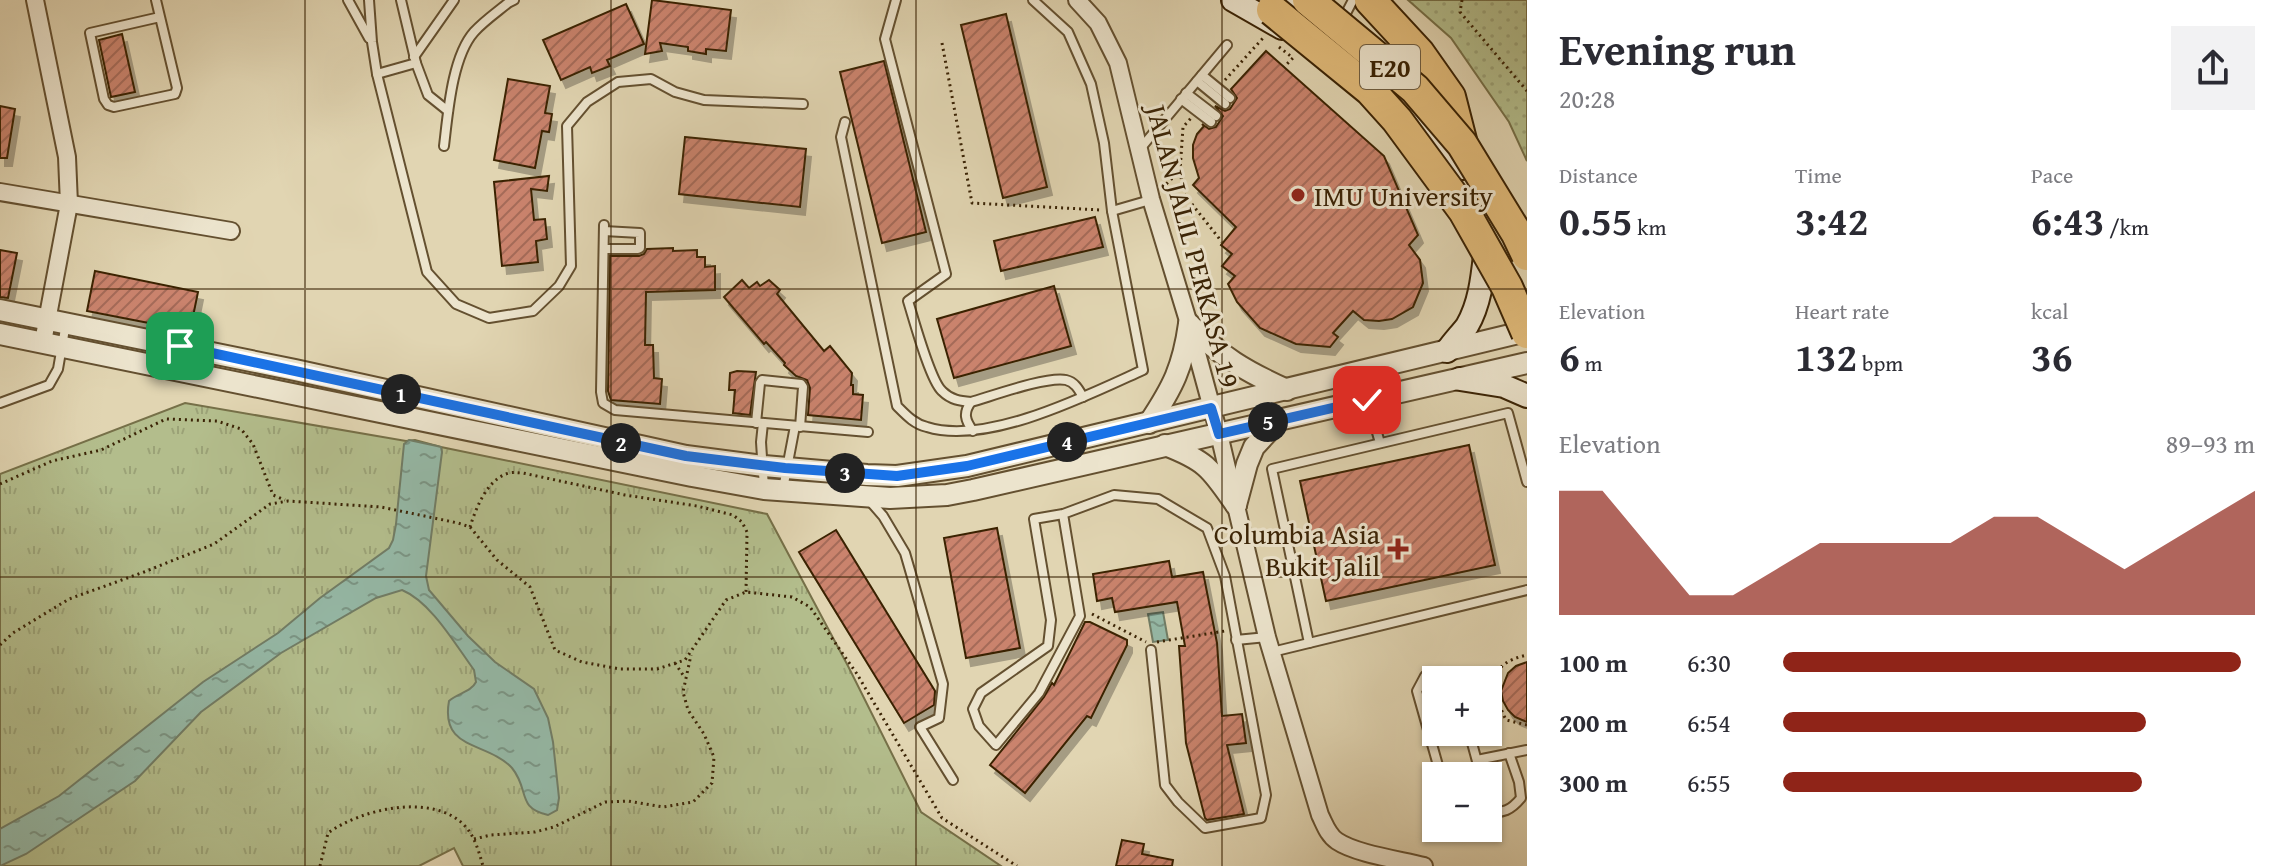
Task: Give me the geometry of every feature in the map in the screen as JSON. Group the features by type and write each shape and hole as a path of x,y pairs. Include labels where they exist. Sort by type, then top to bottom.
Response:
{"highway":[{"name":"E20","path":"1258,0 1370,90 1397,120 1464,211 1507,287 1527,330"},
{"name":"E20","path":"1308,0 1415,89 1462,144 1527,253"},
{"path":"1370,0 1419,53 1450,97 1462,144"}],"main road":[{"path":"1233,0 1303,40 1392,116 1452,189 1487,242 1527,330"},
{"path":"1283,0 1334,35 1397,93 1487,195 1527,253"},
{"path":"1447,351 1467,325 1475,308 1487,242"},
{"path":"1460,379 1504,386 1527,396"}],"street":[{"name":"JALAN JALIL PERKASA 19","path":"1077,0 1098,23 1118,63 1151,199 1219,434 1270,645 1327,831 1352,849 1424,866"},
{"path":"35,2 67,157 69,204 52,344"},
{"path":"0,192 231,231"},
{"path":"0,310 295,370 686,456 785,468 897,476 967,466 1527,330"},
{"path":"1189,324 1213,348 1252,374 1287,390"},
{"path":"1149,423 1178,376 1189,324"},
{"path":"0,334 774,490 890,498 947,495 1527,363"},
{"path":"1236,505 1254,447 1280,420"},
{"path":"1165,445 1199,459 1215,474 1236,505"}],"lane":[{"path":"156,0 177,88 175,94 114,107 108,105 104,99 90,33 160,17"},
{"path":"348,0 372,42"},
{"path":"369,0 377,74 427,272 456,304 489,318 533,311 559,286 571,266 567,126 587,102 618,82 651,79 675,92 704,100 803,104"},
{"path":"401,0 415,60 428,95 448,111"},
{"path":"377,74 415,60 454,0"},
{"path":"444,146 460,58 473,33 514,0"},
{"path":"896,0 885,39 946,274 908,301 940,390 955,400 971,402 1048,381 1066,380 1077,387 1083,397"},
{"path":"845,122 841,137 897,406 911,419 924,427 973,431 1026,418 1143,370 1091,84 1068,32 1033,0"},
{"path":"1334,35 1353,0"},
{"path":"1139,149 1227,45"},
{"path":"1199,78 1227,101"},
{"path":"1184,96 1214,119"},
{"path":"1112,211 1151,199"},
{"path":"604,249 638,249 641,235 604,228 603,403 615,410 868,432"},
{"path":"0,403 49,385 58,369 52,344"},
{"path":"762,380 801,384 803,387 793,445 774,490 764,466 761,442 762,380"},
{"path":"1367,400 1380,443"},
{"path":"971,402 965,416 973,431"},
{"path":"1309,643 1272,469 1508,413 1527,482"},
{"path":"1063,514 1080,616 1039,693 996,745 979,726 973,709 981,693 1048,646 1051,620 1034,519 1063,514 1114,495 1158,499 1207,528 1225,576 1266,795 1261,818 1205,828 1165,785 1151,650"},
{"path":"865,496 883,516 905,553 943,684 939,718 920,727 953,780"},
{"path":"1236,640 1270,645 1309,643 1527,590"},
{"path":"1422,682 1417,691 1422,709"},
{"path":"1473,746 1477,760 1527,750"},
{"path":"1502,812 1512,808 1521,798 1509,753"}],"path":[{"path":"1462,0 1460,12 1527,91"},
{"path":"942,43 972,203 1112,211"},
{"path":"1284,67 1293,58"},
{"path":"1180,171 1184,194 1222,242"},
{"path":"0,484 52,461 101,450 166,419 217,421 241,429 253,444 273,495 288,501"},
{"path":"470,527 483,496 494,482 508,473 523,473 625,495 697,506 733,515 742,522 747,532 746,592"},
{"path":"0,645 13,633 69,599 214,544 270,504 288,501 381,507 470,527 497,560 530,587 555,650 582,662 620,669 657,669 685,660 726,600 746,592 792,597 810,607 857,674 942,818 1017,866"},
{"path":"1078,607 1150,643 1234,629"},
{"path":"474,839 554,827 605,802 628,801 663,807 693,802 712,783 714,757 688,710 683,692 692,651"},
{"path":"1527,655 1504,664 1497,670 1494,681 1497,701 1506,720 1527,725"},
{"path":"675,663 685,678"},
{"path":"320,866 328,833 338,826 375,811 410,807 441,811 463,824 474,839 483,866"}],"green space":[{"path":"1408,0 1527,0 1527,161 1509,122 1451,38"},
{"path":"185,403 406,441 415,440 767,514 921,812 1001,866 463,866 454,848 419,866 0,866 0,474"}],"water":[{"path":"409,440 441,447 442,452 426,576 429,590 495,662 534,689 548,718 553,742 559,798 557,810 548,815 531,808 512,768 502,759 458,737 452,729 448,717 449,701 474,685 474,670 433,614 402,590 376,598 281,653 201,712 135,781 26,854 0,866 0,829 59,796 203,682 278,633 389,548 396,524 404,444"},
{"path":"1163,612 1168,640 1153,642 1148,614"}],"building":[{"path":"652,0 731,10 726,51 706,49 706,54 688,51 688,47 660,43 662,51 645,54"},
{"path":"626,4 644,44 607,60 610,66 592,73 590,67 561,80 543,40"},
{"path":"1006,14 1047,187 1003,198 961,25"},
{"path":"122,34 135,92 111,97 99,40"},
{"path":"1266,51 1384,156 1418,235 1409,245 1420,260 1423,283 1413,307 1392,319 1379,321 1364,320 1353,311 1333,333 1338,337 1330,347 1296,344 1260,328 1237,302 1228,284 1235,276 1222,266 1232,254 1221,245 1236,227 1193,185 1199,178 1193,145 1204,126 1202,124 1209,129 1216,127 1223,116 1215,106 1225,111 1230,109 1237,98 1231,89"},
{"path":"884,61 926,232 882,243 840,72"},
{"path":"508,79 550,86 545,113 552,114 549,132 542,131 535,168 494,160"},
{"path":"0,106 15,109 7,158 0,158"},
{"path":"685,137 806,149 800,207 679,194"},
{"path":"549,176 547,191 531,189 534,220 545,219 547,239 536,241 538,262 502,266 494,182"},
{"path":"1095,217 1103,247 1001,271 994,241"},
{"path":"673,248 673,251 697,250 697,257 705,257 705,267 715,266 715,290 646,292 645,345 653,345 654,378 662,379 660,404 611,400 608,391 610,256 639,256 647,249"},
{"path":"0,250 17,253 8,298 0,297"},
{"path":"95,271 198,292 190,331 87,311"},
{"path":"742,280 749,288 757,282 760,286 769,280 780,290 777,294 824,351 830,346 852,373 853,394 863,395 861,420 808,415 810,388 807,380 796,376 784,365 724,297"},
{"path":"1054,286 1071,346 954,378 937,319"},
{"path":"756,372 750,415 733,413 735,390 729,390 730,373"},
{"path":"1469,445 1495,565 1326,601 1300,481"},
{"path":"997,528 1020,648 966,658 944,538"},
{"path":"836,530 935,691 934,705 904,723 799,552"},
{"path":"1169,561 1172,577 1203,572 1217,643 1222,716 1242,714 1246,743 1227,745 1244,814 1205,818 1186,743 1179,646 1185,646 1177,602 1115,612 1112,598 1097,601 1093,574"},
{"path":"1085,622 1127,640 1127,645 1091,718 1087,716 1025,793 990,765 1052,683 1054,685"},
{"path":"1527,662 1527,722 1508,710 1502,696 1508,673"},
{"path":"1122,840 1144,844 1142,854 1173,860 1172,866 1116,866"}],"place":[{"name":"IMU University","path":"1298,195"},
{"name":"Columbia Asia Bukit Jalil","path":"1398,549"}],"route":[{"path":"180,346 686,456 867,475 897,476 967,466 1211,408 1219,434 1367,400"}]}
